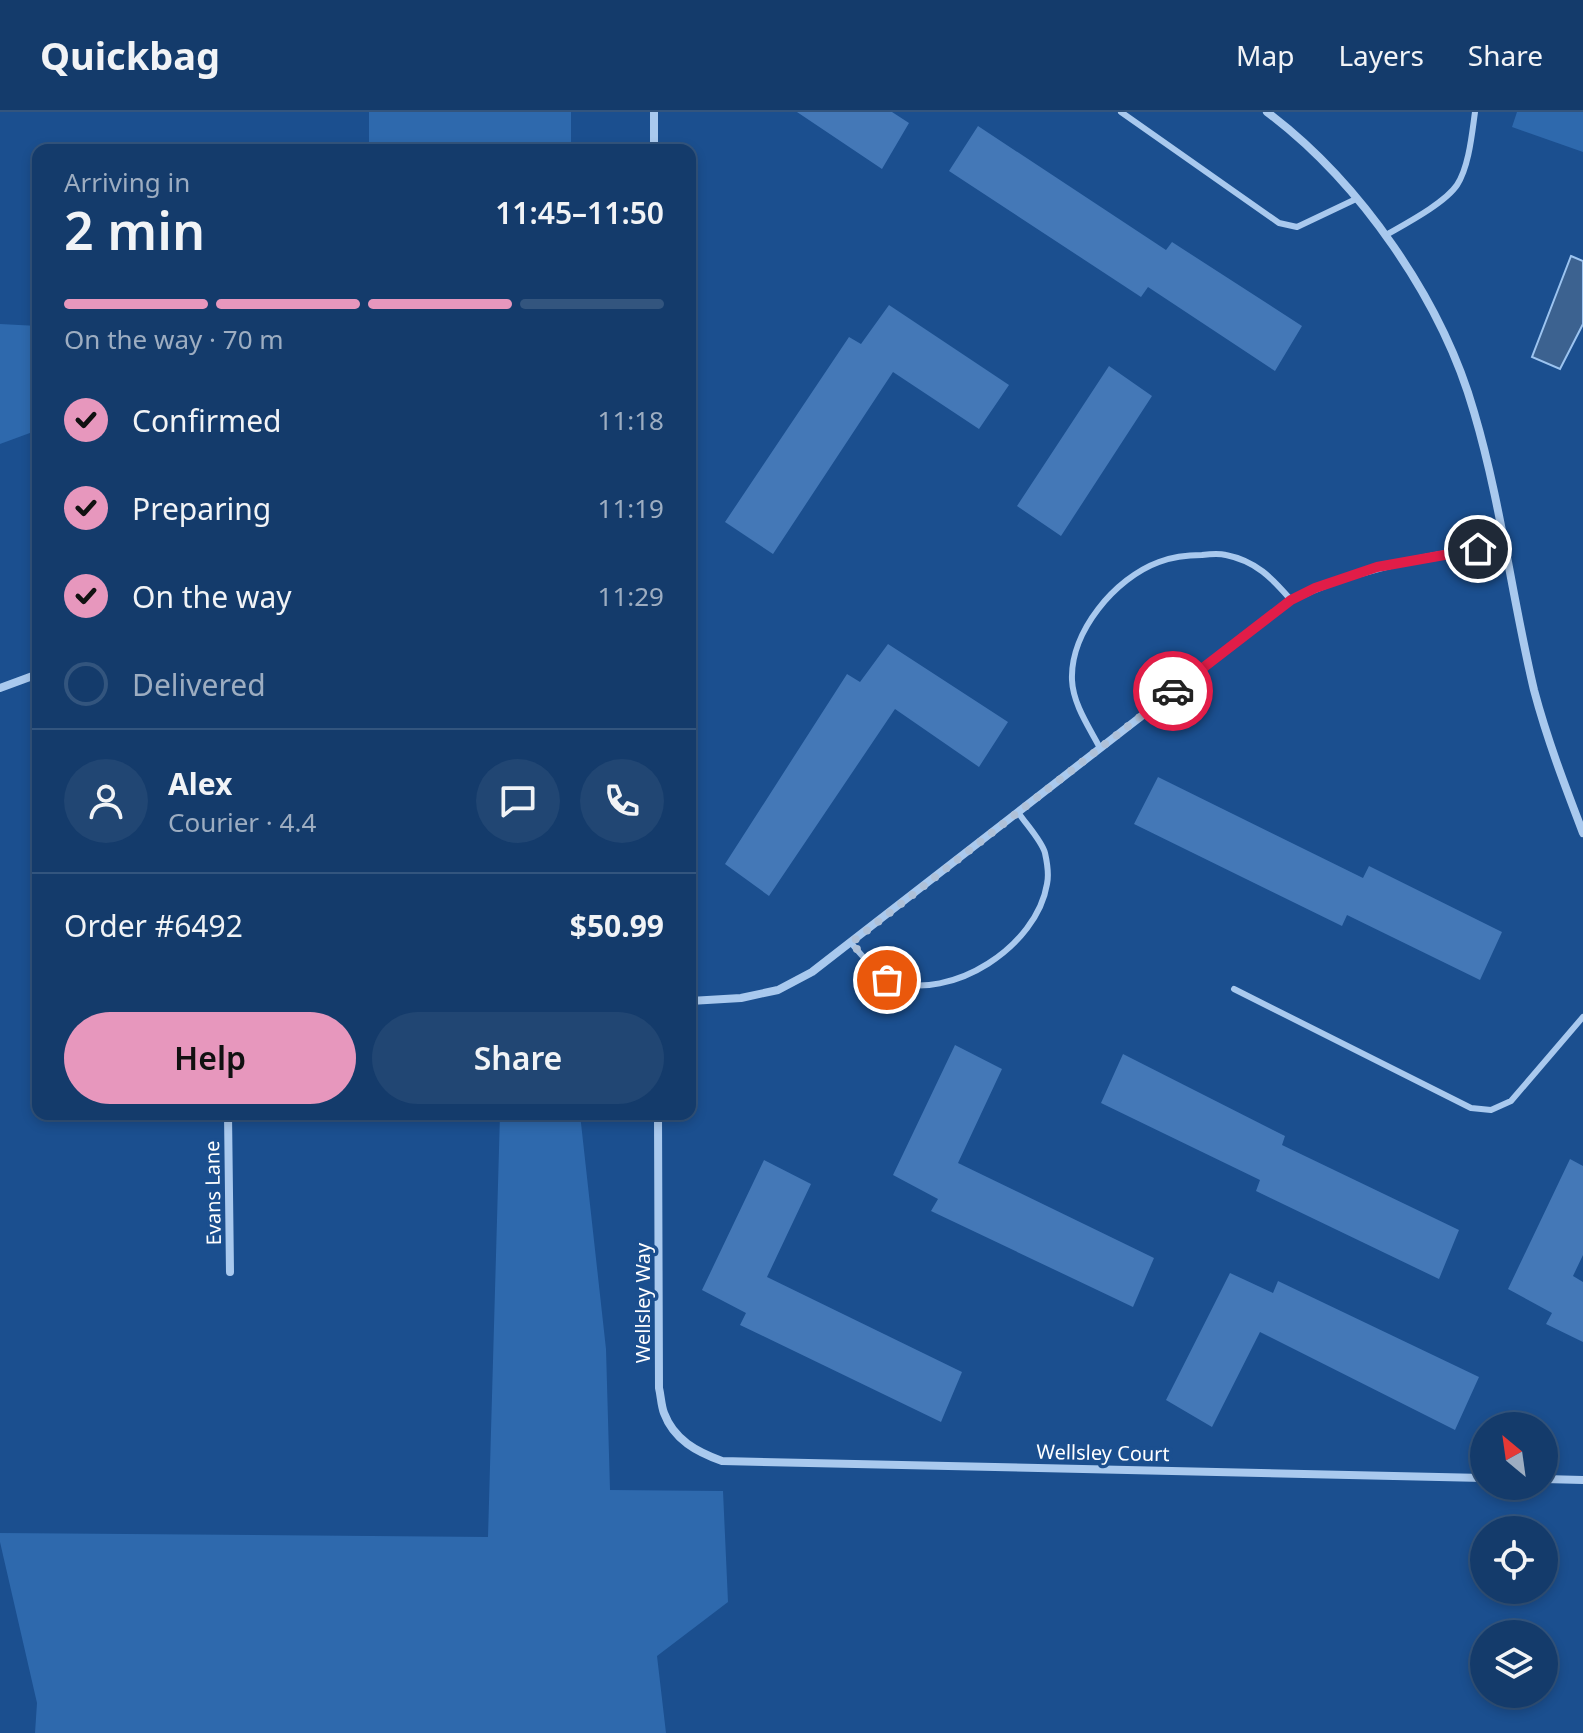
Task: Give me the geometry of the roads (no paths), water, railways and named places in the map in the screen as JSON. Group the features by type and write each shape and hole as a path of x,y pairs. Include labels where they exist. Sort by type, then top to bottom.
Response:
{"street":[{"path":"654,112 654,144"},
{"path":"1267,112 1338,176 1386,235 1421,290 1451,349 1474,409 1490,472 1534,690 1556,764 1583,833"},
{"path":"696,1001 741,998 778,990 812,972 1291,600 1315,588 1377,567 1503,544"},
{"path":"0,688 32,676"},
{"name":"Evans Lane","path":"228,1120 230,1272"},
{"name":"Wellsley Way","path":"658,1120 659,1388 664,1415 678,1437 698,1453 722,1461"},
{"name":"Wellsley Court","path":"722,1461 1470,1478"},
{"path":"1558,1479 1583,1480"}],"lane":[{"path":"1121,112 1279,223 1297,227 1356,199"},
{"path":"1386,235 1432,208 1457,185 1469,154 1475,112"},
{"path":"1100,748 1081,713 1072,681 1076,650 1087,625 1105,601 1129,578 1158,562 1188,555 1224,554 1268,574 1291,600"},
{"path":"851,943 887,980 903,984 925,985 953,980 979,970 1002,954 1038,912 1048,882 1044,850 1018,812"},
{"path":"1234,989 1471,1108 1491,1110 1511,1101 1583,1017"}]}
